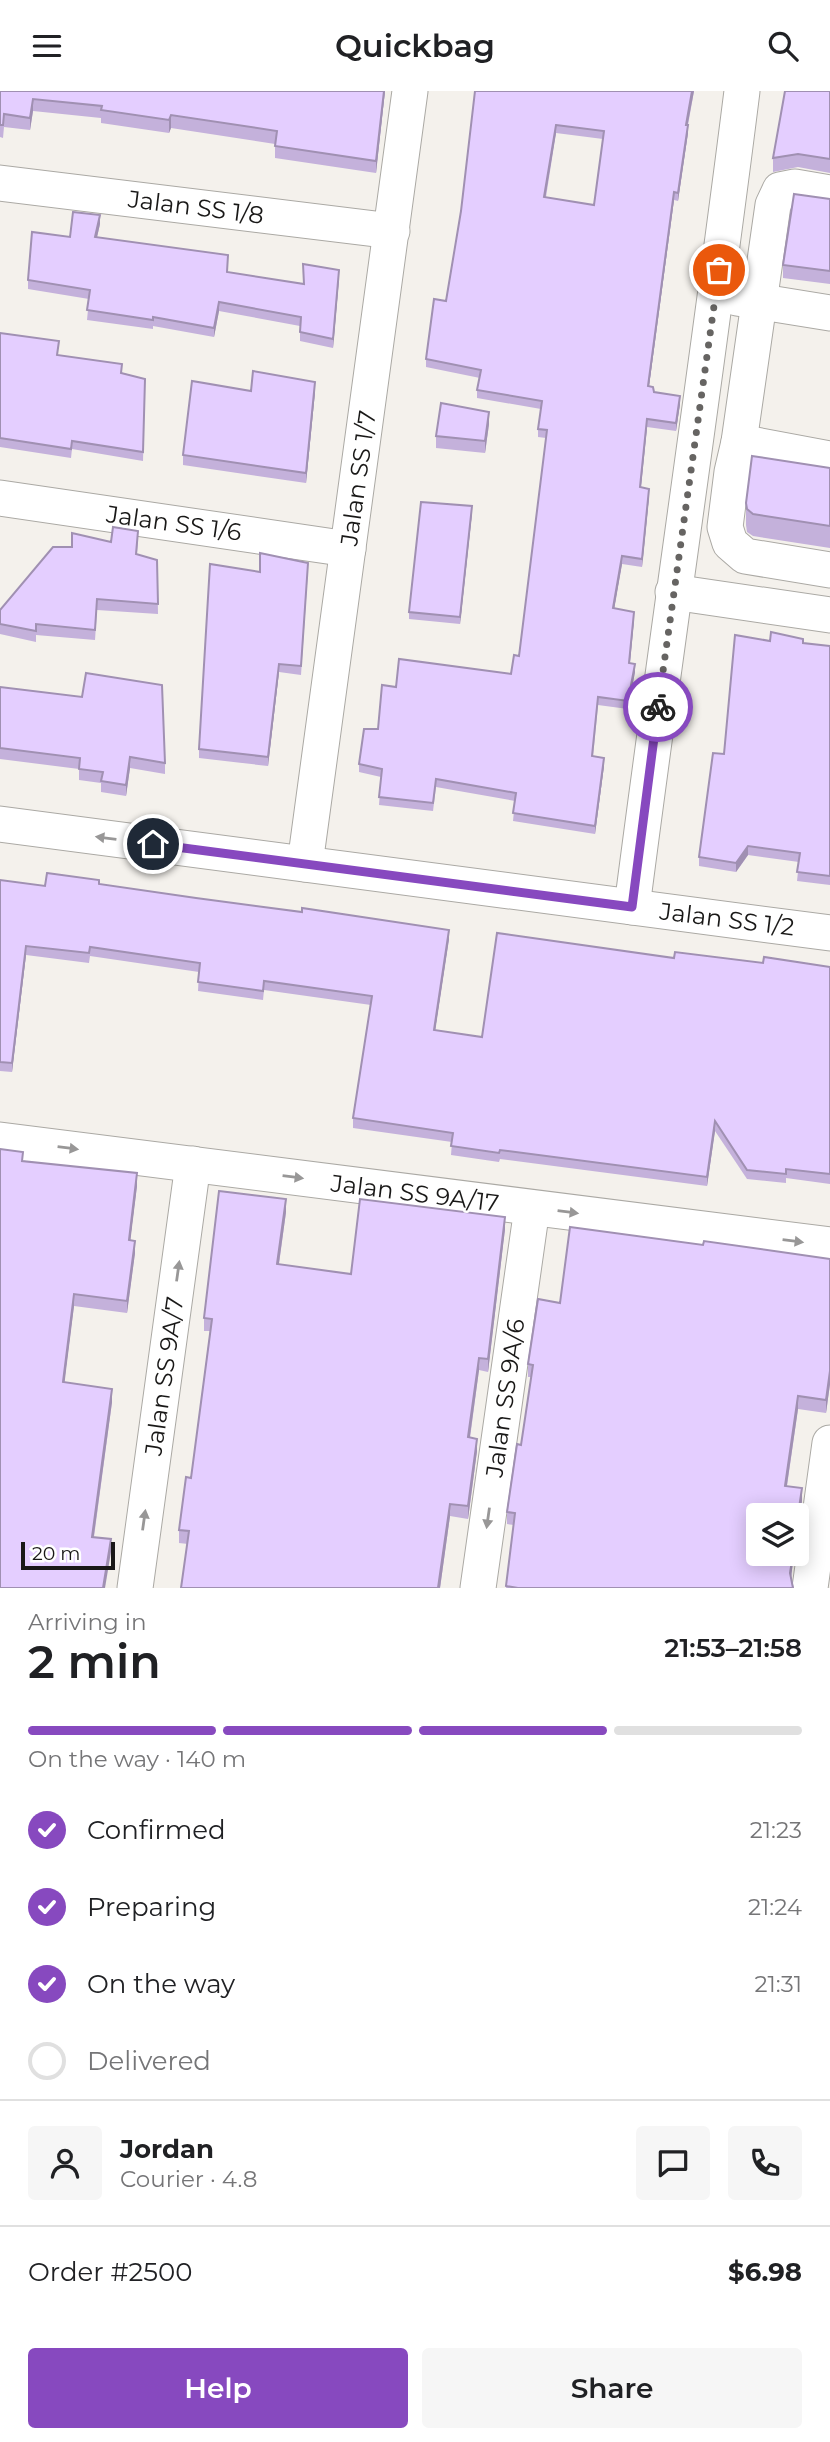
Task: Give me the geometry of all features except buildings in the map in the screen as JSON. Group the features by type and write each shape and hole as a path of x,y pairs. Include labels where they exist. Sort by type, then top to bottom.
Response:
{"street":[{"name":"Jalan SS 1/7","path":"306,864 410,91"},
{"path":"742,91 738,442 724,527 730,543 745,556 830,570"},
{"name":"Jalan SS 1/8","path":"0,183 392,231"},
{"path":"632,907 673,592 738,299 780,190 795,187 830,193"},
{"path":"738,299 830,313"},
{"path":"738,442 830,459"},
{"name":"Jalan SS 1/6","path":"0,498 348,548"},
{"path":"673,592 830,615"},
{"name":"Jalan SS 1/2","path":"0,824 830,933"},
{"name":"Jalan SS 9A/17","path":"0,1140 830,1245"},
{"name":"Jalan SS 9A/7","path":"135,1588 193,1164"},
{"name":"Jalan SS 9A/6","path":"478,1588 532,1208"},
{"path":"810,1588 830,1443"}],"way so far":[{"path":"658,707 719,270"}],"route":[{"path":"153,844 632,907 658,707"}]}
